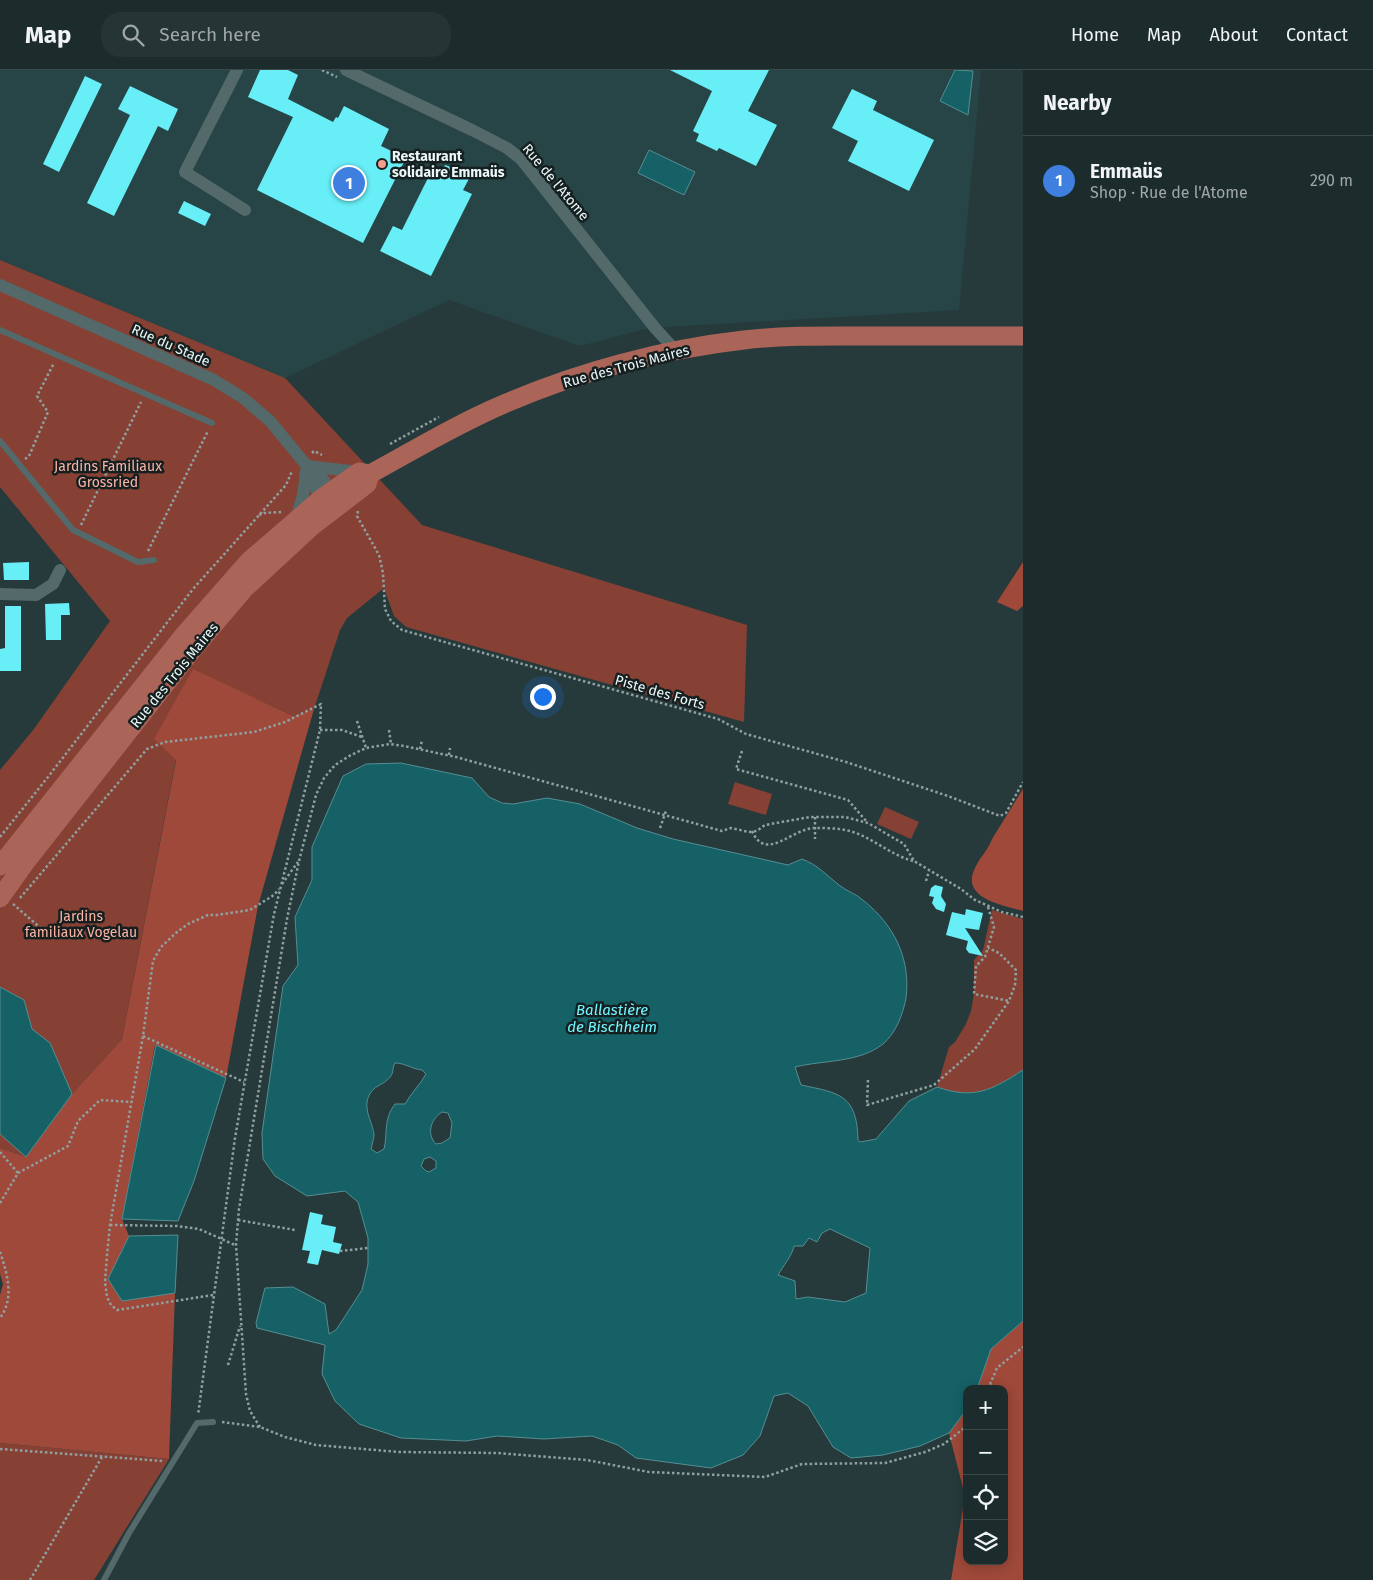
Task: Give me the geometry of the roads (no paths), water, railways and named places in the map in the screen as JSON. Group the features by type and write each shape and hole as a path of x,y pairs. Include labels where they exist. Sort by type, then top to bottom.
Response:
{"main road":[{"name":"Rue des Trois Maires","path":"0,866 184,635 249,561 293,516 337,501 367,484 364,473 504,404 557,384 633,361 676,351 743,340 790,337 1023,336"},
{"name":"Rue des Trois Maires","path":"6,900 25,863 187,657 244,589 337,501"}],"street":[{"path":"237,70 184,172 245,210"},
{"name":"Rue de l'Atome","path":"343,74 411,99 507,148 520,158 654,328 676,351"},
{"name":"Rue du Stade","path":"0,285 214,380 243,398 270,421 337,501"},
{"path":"293,516 303,495 309,469 364,473"},
{"path":"0,594 36,594 53,584 60,570"}],"lane":[{"path":"0,330 212,423"},
{"path":"0,440 73,530 138,562 154,560"},
{"path":"104,1580 129,1533 197,1423 212,1422"}],"water":[{"path":"955,70 973,71 968,115 940,101"},
{"path":"649,150 695,172 684,195 638,173"},
{"name":"Ballastière de Bischheim","path":"401,763 472,778 489,797 502,803 513,804 547,798 580,804 637,828 673,839 788,865 802,859 817,867 875,910 892,932 903,956 906,970 906,998 903,1010 888,1040 863,1055 795,1067 801,1085 836,1094 850,1105 857,1125 858,1140 860,1142 876,1139 909,1101 937,1087 950,1091 972,1093 992,1088 1023,1070 1023,1321 991,1349 978,1385 963,1385 963,1414 949,1433 920,1446 883,1455 851,1458 833,1447 808,1406 788,1393 774,1396 760,1436 743,1455 711,1468 636,1458 618,1445 592,1436 544,1439 497,1436 466,1441 401,1438 359,1424 335,1401 322,1374 325,1345 257,1328 256,1323 265,1288 293,1287 325,1304 329,1334 336,1330 362,1290 368,1264 368,1238 358,1202 345,1191 307,1196 275,1176 263,1159 262,1133 283,986 298,965 295,917 312,880 312,847 343,776 366,764","holes":["395,1063 422,1070 426,1074 405,1104 395,1104 391,1110 387,1121 384,1149 377,1153 371,1149 374,1134 367,1103 371,1092 391,1075","442,1112 448,1113 452,1123 450,1138 436,1144 431,1136 431,1127 435,1119","430,1157 436,1161 436,1168 429,1172 421,1166 424,1159","830,1229 870,1248 866,1293 845,1302 808,1297 796,1299 795,1281 778,1275 794,1246 803,1246 809,1238 817,1242 822,1233"]},
{"path":"0,987 24,1000 32,1029 50,1043 72,1094 26,1157 0,1134"},
{"path":"156,1045 226,1078 194,1181 178,1221 122,1219"},
{"path":"178,1235 175,1293 122,1301 108,1279 129,1236"}],"place":[{"name":"Restaurant solidaire Emmaüs","path":"382,164"},
{"name":"Emmaüs","path":"349,183"}],"park label":[{"name":"Jardins Familiaux Grossried","path":"108,474"},
{"name":"Jardins familiaux Vogelau","path":"81,924"}]}
